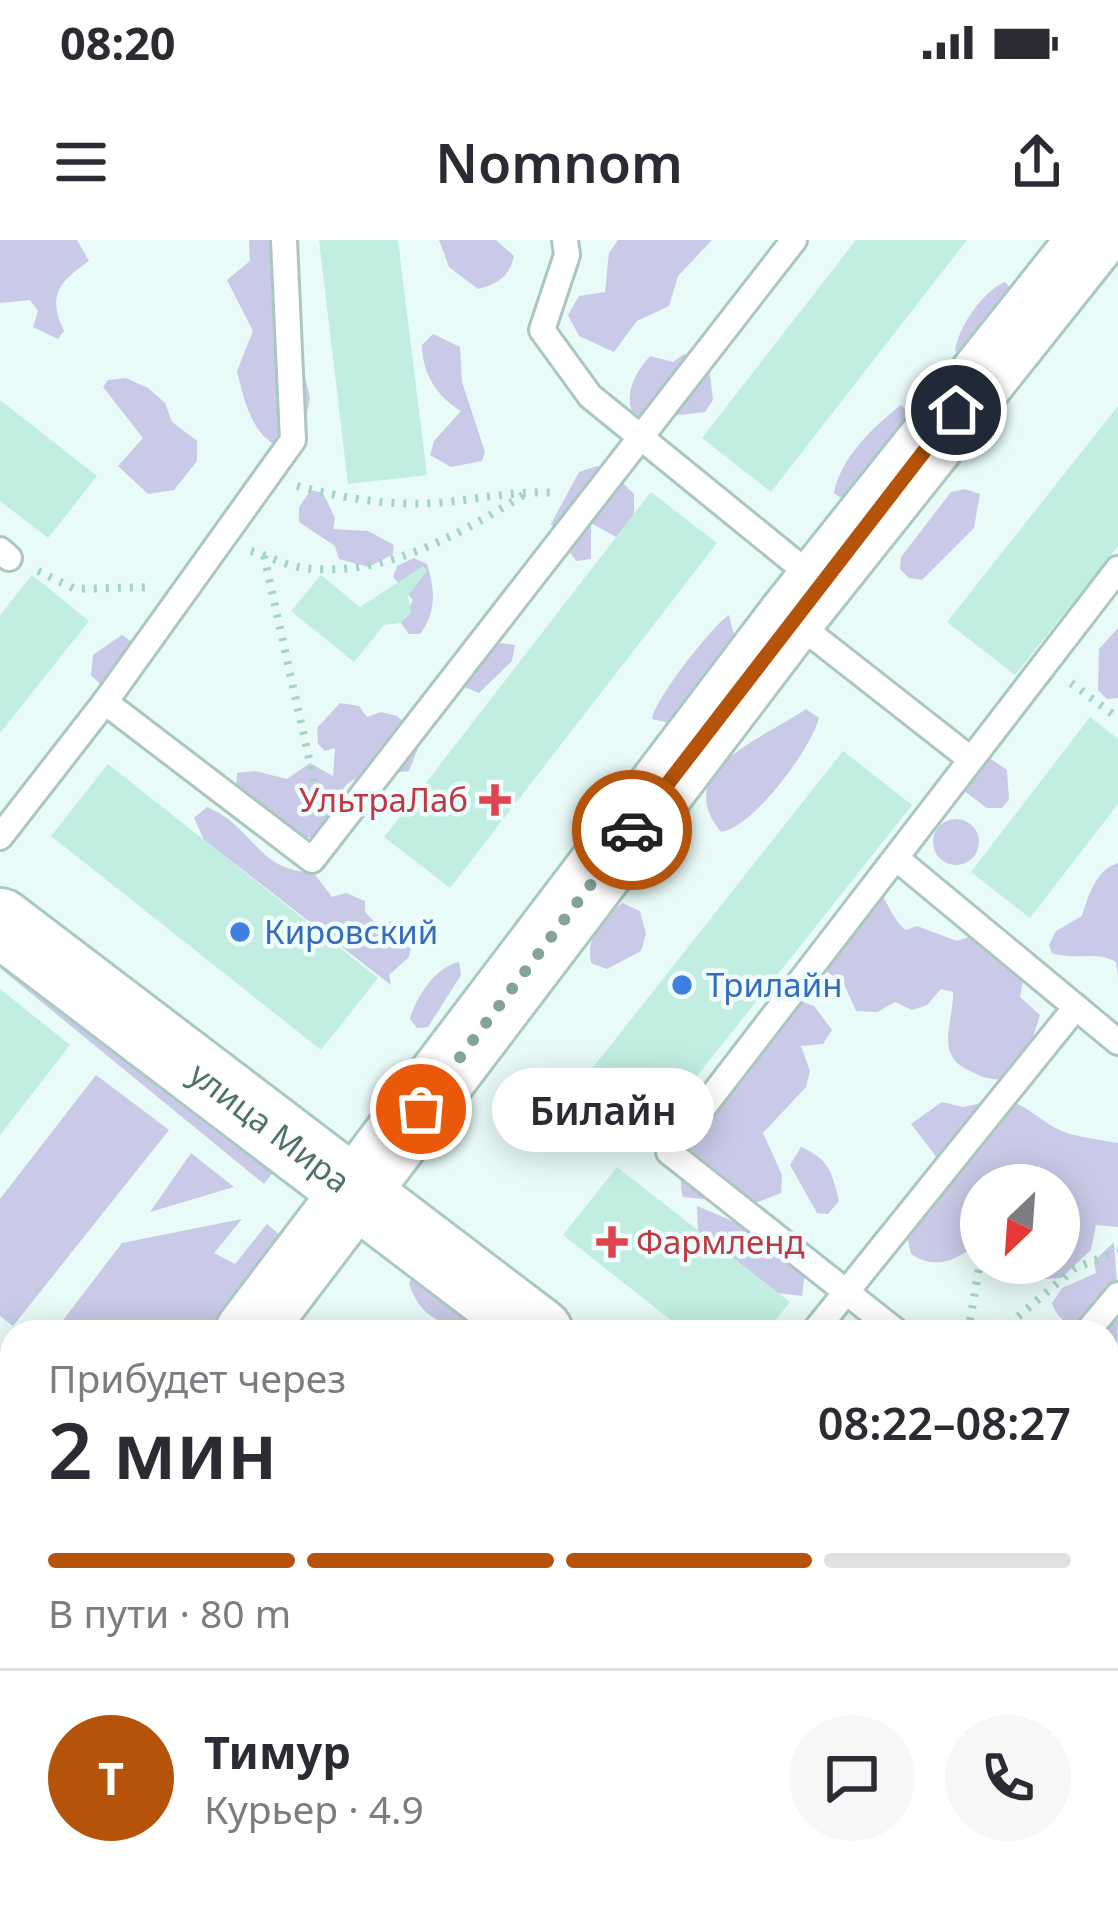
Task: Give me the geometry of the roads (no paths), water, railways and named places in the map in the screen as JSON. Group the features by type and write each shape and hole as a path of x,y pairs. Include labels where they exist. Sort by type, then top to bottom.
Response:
{"main road":[{"path":"258,1320 805,600 1092,240"},
{"name":"улица Мира","path":"0,922 523,1320"}],"lane":[{"path":"0,837 106,702 293,440 284,240"},
{"path":"565,240 567,255 542,330 590,396 969,758"},
{"path":"106,702 312,860 794,240"},
{"path":"882,1320 669,1152 1118,569"},
{"path":"896,859 1118,1042"},
{"path":"823,1320 1076,1007"},
{"path":"1097,1320 1118,1295"}],"place":[{"name":"УльтраЛаб","path":"495,800"},
{"name":"Кировский","path":"240,932"},
{"name":"Трилайн","path":"682,985"},
{"name":"Билайн","path":"421,1109"},
{"name":"Фармленд","path":"612,1242"}]}
